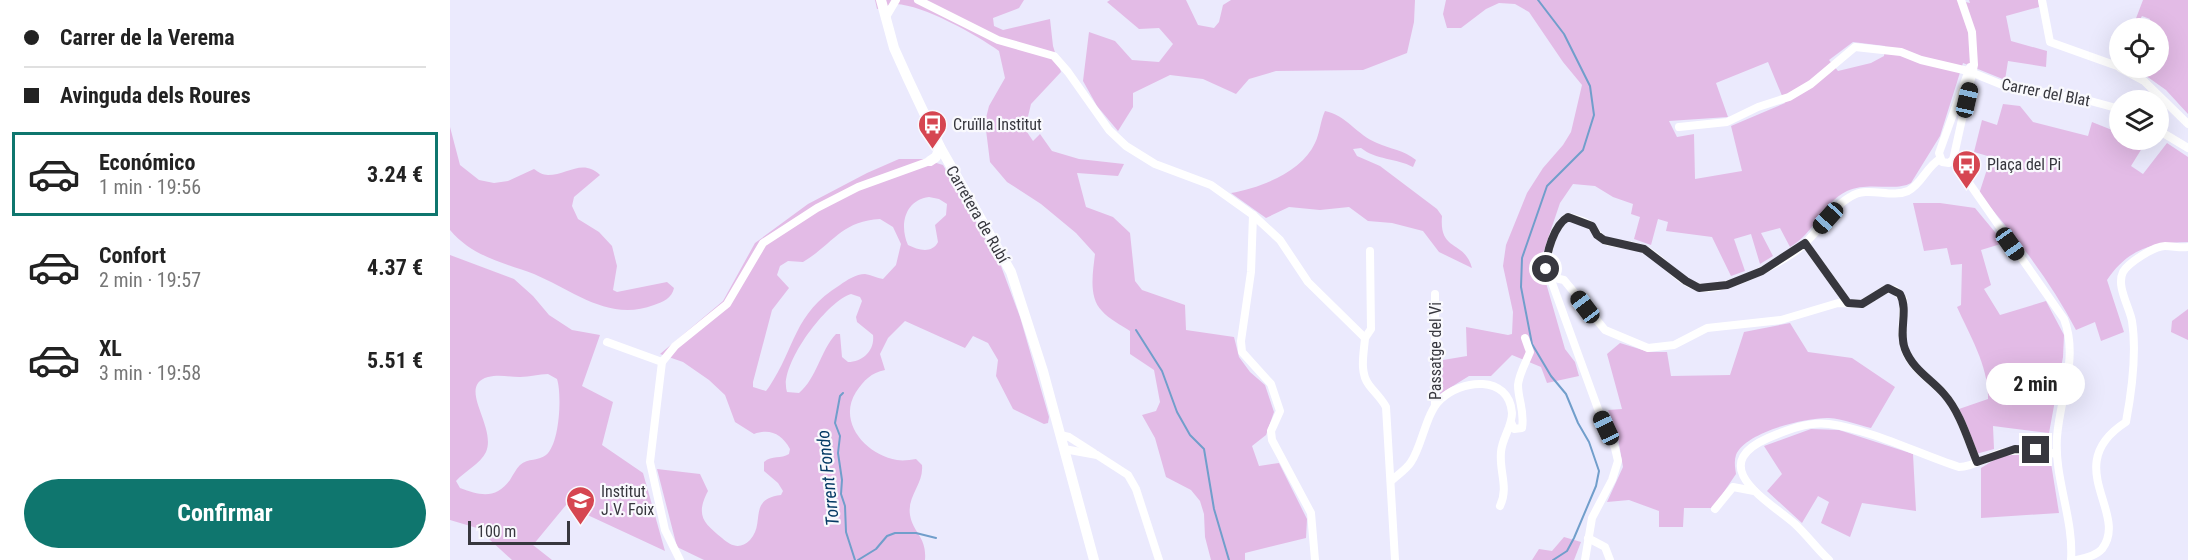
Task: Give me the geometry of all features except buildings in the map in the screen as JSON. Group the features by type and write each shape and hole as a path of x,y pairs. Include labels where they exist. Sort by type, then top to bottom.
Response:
{"street":[{"name":"Carretera de Rubí","path":"881,0 894,48 940,147 1011,272 1043,371 1094,560"},
{"path":"886,17 896,0"},
{"path":"918,0 998,40 1053,56 1068,72 1109,130 1126,146 1155,164 1211,185 1253,215 1280,240 1308,282 1365,338"},
{"path":"1940,155 1946,163 1953,157 1974,50 1972,32 1961,0"},
{"path":"2042,0 2050,42 2109,63"},
{"name":"Carrer del Blat","path":"1679,127 1727,122 1754,109 1790,97 1810,84 1855,47 1901,52 2015,88 2083,99 2109,106"},
{"path":"1585,560 1592,518 1612,480 1617,461 1615,448 1598,409 1550,277 1546,259 1563,220 1568,217 1592,226 1597,235 1604,240 1644,249 1686,281 1699,288 1727,285 1762,271 1805,243 1847,198 1871,190 1906,192 1916,184 1930,164 1940,155 1958,94 1970,73"},
{"path":"2139,78 2157,92 2188,124"},
{"path":"2169,137 2188,148"},
{"path":"680,560 665,530 650,462 662,362 675,346 727,304 763,243 807,213 838,197 930,161 936,157 940,147"},
{"path":"1953,157 2064,319 2069,332 2070,358 2060,411 2057,454 2071,560"},
{"path":"930,161 948,160"},
{"path":"1253,215 1251,272 1241,341 1242,352 1271,384 1280,411 1271,431 1272,440 1311,513 1315,560"},
{"path":"1805,243 1848,303"},
{"path":"2076,560 2101,550 2108,537 2108,524 2095,471 2103,442 2109,433 2126,422 2131,390 2132,321 2121,283 2121,275 2124,269 2151,250 2164,246 2188,247"},
{"path":"1370,251 1371,329 1365,338 1363,372 1370,387 1379,395 1386,407 1395,560"},
{"path":"1550,277 1564,280 1605,330 1648,348 1674,345 1707,328 1781,320 1832,304 1862,304 1888,288 1900,294 1904,307 1902,330 1905,349 1923,375 1945,395 1953,407 1977,462"},
{"name":"Passatge del Vi","path":"1435,294 1435,409"},
{"path":"1511,422 1514,429 1522,428 1524,416 1518,385 1530,352 1526,338"},
{"path":"607,342 662,362"},
{"path":"1391,481 1411,464 1439,400 1467,384 1482,382 1501,391 1508,399 1511,409 1511,422 1501,453 1506,486 1505,496 1500,506"},
{"path":"1830,560 1813,546 1799,527 1754,491 1741,472 1742,459 1747,450 1784,431 1818,423 1861,430 1959,467 1967,467 2015,449 2057,454"},
{"path":"1097,455 1086,455 1062,442 1069,437 1078,444 1097,455 1128,475 1136,489 1159,560"},
{"path":"1070,470 1072,464 1086,455"},
{"path":"1715,509 1733,487 1754,491"},
{"path":"1588,537 1605,547 1610,560"}],"shaded area":[{"path":"875,0 1024,0 1019,8 993,18 994,26 1003,30 1050,19 1053,46 1061,72 1031,104 1025,129 1033,141 1040,134 1052,151 1079,159 1124,164 1118,176 1077,173 1086,207 1113,217 1130,233 1135,281 1142,290 1185,305 1186,330 1234,337 1239,357 1250,372 1265,385 1274,412 1266,435 1252,446 1259,466 1279,463 1307,519 1306,538 1245,553 1245,560 1211,560 1200,501 1191,490 1166,477 1155,438 1142,415 1156,411 1160,402 1154,370 1130,354 1130,331 1105,314 1095,299 1092,284 1095,254 1076,233 1041,204 1007,182 990,162 985,122 989,106 1005,78 999,51 964,29 935,15 896,4 877,9"},
{"path":"1110,0 1186,0 1198,25 1214,28 1219,22 1223,5 1231,0 1415,0 1414,22 1407,53 1363,70 1276,71 1249,79 1236,94 1203,79 1170,75 1133,93 1133,107 1118,131 1097,106 1083,81 1089,32 1115,41 1132,60 1159,62 1173,44 1159,28 1139,29 1107,2"},
{"path":"1446,0 1956,0 1970,3 1969,0 2038,0 2039,7 2006,16 2011,41 2047,51 2046,67 2008,61 2005,80 1963,63 1940,136 1911,183 1897,187 1864,187 1847,191 1838,196 1806,234 1790,247 1780,228 1761,233 1773,256 1760,264 1751,234 1734,239 1745,271 1731,276 1712,237 1666,231 1668,222 1658,219 1651,245 1634,239 1640,217 1631,214 1633,204 1613,197 1595,186 1573,184 1560,203 1540,262 1565,349 1575,362 1579,376 1547,383 1541,367 1512,355 1491,376 1469,376 1440,394 1443,360 1467,356 1466,327 1512,334 1513,312 1503,266 1506,245 1527,193 1571,132 1582,85 1563,62 1529,12 1515,4 1499,3 1486,9 1461,28 1447,28 1443,14","holes":["1853,42 1885,46 1884,56 1871,63 1838,71 1829,60","1768,62 1785,103 1731,126 1742,171 1695,179 1694,134 1677,137 1669,121 1728,117 1716,83"]},
{"path":"2143,0 2188,0 2188,114 2169,93 2169,90 2149,78 2169,78 2169,18 2142,16 2136,18"},
{"path":"2003,104 2020,106 2033,122 2088,136 2092,122 2109,129 2109,150 2141,150 2131,166 2143,174 2162,150 2169,150 2169,144 2188,157 2188,242 2175,242 2142,249 2123,261 2107,280 2124,332 2101,341 2095,322 2076,330 2032,259 1979,194 1991,157 1974,152 1982,120 1997,125"},
{"path":"1325,111 1339,117 1370,139 1416,160 1413,167 1373,155 1361,148 1353,149 1357,156 1380,166 1437,209 1442,216 1444,236 1464,253 1472,268 1439,252 1423,231 1392,223 1368,221 1349,207 1320,210 1289,207 1266,218 1231,193 1267,183 1300,162 1315,143"},
{"path":"450,127 460,165 479,180 494,183 508,181 534,169 548,175 581,168 594,170 600,175 574,197 572,206 578,219 599,232 612,246 617,266 613,290 617,292 667,282 674,288 671,294 661,302 638,309 622,310 607,307 468,247 450,230"},
{"path":"899,159 923,159 943,165 1001,266 1020,317 1049,417 1048,423 1044,424 1013,409 996,376 998,360 988,343 973,336 965,348 905,321 888,338 880,354 885,370 872,375 862,384 851,403 850,415 852,425 858,435 875,451 897,460 916,459 922,465 921,478 911,502 910,515 924,546 925,560 704,560 677,547 657,469 700,474 708,491 702,507 703,518 710,528 725,541 739,546 750,540 755,533 760,507 764,501 781,495 783,491 778,483 764,471 764,462 770,458 789,454 790,449 783,439 775,434 760,432 754,434 735,422 725,395 709,380 683,362 660,354 723,301 755,243 808,204","holes":["929,197 947,204 946,215 935,225 938,242 929,250 908,245 904,229 909,208 921,199","880,219 893,227 901,244 896,265 883,279 865,274 858,275 825,296 804,319 766,391 753,387 772,310 789,288 777,275 780,266 788,261 803,262 846,229","851,294 860,297 862,301 856,317 857,322 873,335 870,350 859,360 848,362 842,357 840,334 836,334 805,387 799,393 787,392 786,381 797,351 818,321 841,299"]},
{"path":"1913,203 1940,203 1975,208 2004,243 1981,250 1991,285 1984,289 2000,315 2046,301 2064,335 2063,357 2049,433 1993,426 1994,449 1976,454 1959,409 1988,399 1982,363 1957,307 1961,305 1962,264 1951,265 1947,248 1924,251"},
{"path":"450,255 514,279 549,315 572,330 600,335 582,386 613,402 602,445 643,473 665,551 566,505 533,545 552,560 512,560 477,528 450,520","holes":["548,374 557,379 559,418 554,441 546,455 520,465 505,486 494,493 481,494 460,488 456,481 484,456 488,442 476,398 479,382 496,376 520,377"]},
{"path":"2188,309 2188,340 2171,332 2172,321"},
{"path":"1790,323 1808,352 1852,358 1895,387 1871,428 1840,420 1819,418 1792,423 1751,439 1736,455 1736,474 1713,508 1684,508 1683,527 1659,527 1659,511 1629,500 1607,502 1623,467 1617,432 1608,410 1622,409 1607,354 1620,343 1649,352 1667,352 1671,376 1730,375 1744,332"},
{"path":"1811,429 1839,430 1913,454 1916,511 1862,503 1850,537 1821,523 1829,502 1818,496 1802,523 1767,491 1782,474 1764,446"},
{"path":"2004,454 2050,457 2059,513 1981,518 1981,468"},
{"path":"1564,537 1581,542 1574,560 1532,560 1539,549 1552,551"}],"waterway":[{"path":"1538,0 1564,34 1590,86 1594,115 1583,150 1547,186 1522,258 1521,287 1532,344 1551,376 1566,394 1589,442 1599,471 1596,486 1574,538 1567,551 1553,560"},
{"path":"1136,330 1162,371 1177,412 1190,435 1204,449 1214,509 1229,560"},
{"name":"Torrent Fondo","path":"843,393 840,396 835,423 840,436 838,453 846,532 855,560"},
{"path":"858,560 876,549 887,536 895,533 916,533 936,538"}],"place":[{"name":"Cruïlla Institut","path":"932,150"},
{"name":"Plaça del Pi","path":"1966,190"},
{"name":"Institut J.V. Foix","path":"580,526"}],"route":[{"path":"1546,269 1550,246 1563,220 1568,217 1592,226 1597,235 1604,240 1644,249 1686,281 1699,288 1727,285 1762,271 1801,248 1805,243 1848,303 1862,304 1888,288 1900,294 1904,307 1902,330 1905,349 1912,362 1931,384 1945,395 1953,407 1977,462 2015,449 2036,450"}]}
